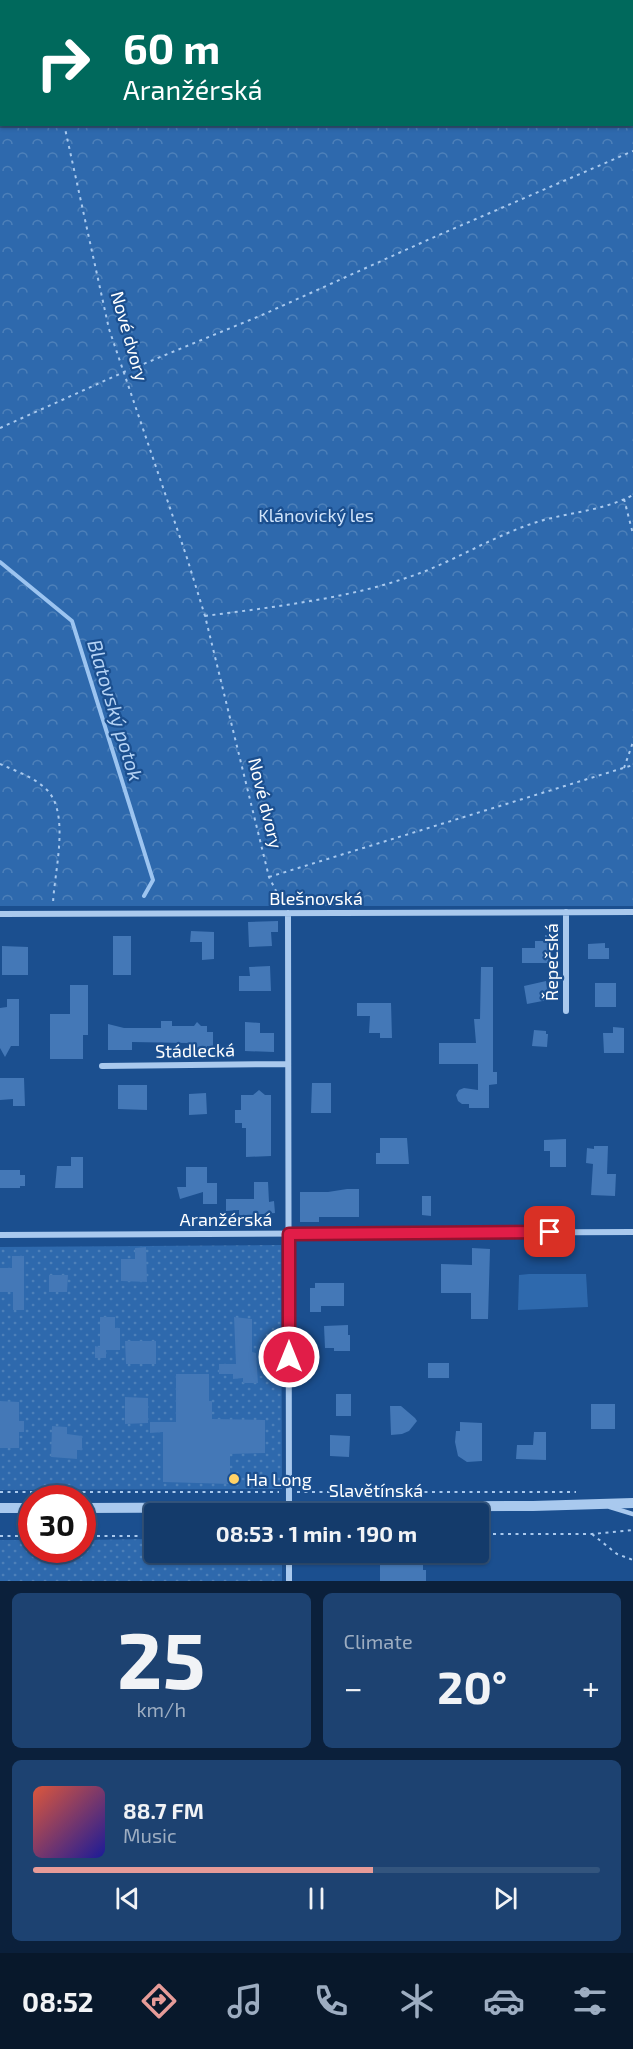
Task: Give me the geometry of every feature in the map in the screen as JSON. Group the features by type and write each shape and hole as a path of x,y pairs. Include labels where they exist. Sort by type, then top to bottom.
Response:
{"street":[{"name":"Řepečská","path":"566,912 566,1011"},
{"name":"Blešnovská","path":"0,914 633,912"},
{"path":"288,913 289,1503"},
{"name":"Stádlecká","path":"102,1066 288,1064"},
{"name":"Aranžérská","path":"0,1235 633,1232"},
{"name":"Slavětínská","path":"489,1506 633,1503"},
{"path":"0,1508 18,1508"},
{"name":"Slavětínská","path":"96,1508 144,1509"},
{"path":"289,1563 289,1581"}],"lane":[{"path":"599,1504 633,1514"}],"path":[{"name":"Nové dvory","path":"64,126 109,329 188,558 205,616 269,877 288,913"},
{"path":"0,428 633,151"},
{"path":"205,616 280,606 374,588 428,570 537,522 582,513 633,495"},
{"path":"624,500 633,534"},
{"path":"624,768 633,742"},
{"path":"0,764 32,779 49,792 58,812 60,836 53,882 52,914"},
{"path":"269,877 633,765"},
{"path":"0,1492 586,1492"},
{"path":"489,1534 592,1534 633,1530"},
{"path":"592,1534 617,1554 633,1560"},
{"path":"0,1536 18,1536"},
{"path":"96,1536 144,1536"}],"green space":[{"name":"Klánovický les","path":"0,126 633,126 633,906 0,906"},
{"path":"281,1245 282,1489 96,1490 96,1485 18,1485 18,1490 0,1490 0,1247"},
{"path":"586,1274 588,1307 518,1310 519,1275"},
{"path":"144,1539 144,1563 282,1563 282,1581 0,1581 0,1540 18,1540 18,1563 96,1563 96,1540"}],"building":[{"path":"278,921 278,932 271,932 272,946 249,947 248,922"},
{"path":"191,931 214,932 214,959 202,960 202,942 190,942"},
{"path":"545,935 556,935 556,951 552,951 552,963 522,963 522,948 535,948 535,941 545,941"},
{"path":"113,936 131,936 131,975 113,975"},
{"path":"605,943 605,948 609,948 609,959 588,959 588,944"},
{"path":"2,946 28,947 28,975 2,975"},
{"path":"270,966 271,991 239,991 239,976 250,976 249,967"},
{"path":"481,967 493,967 493,1072 497,1072 497,1084 489,1085 489,1108 469,1108 469,1104 462,1104 458,1101 456,1095 464,1088 478,1090 478,1064 439,1064 439,1043 476,1043 474,1019 480,1019"},
{"path":"546,981 547,989 556,987 558,998 527,1004 524,986"},
{"path":"595,983 616,983 616,1007 595,1007"},
{"path":"70,985 88,985 88,1035 83,1035 83,1059 50,1059 50,1014 70,1014"},
{"path":"7,999 19,999 19,1046 11,1046 5,1057 0,1048 0,1008 7,1007"},
{"path":"357,1003 391,1003 392,1038 380,1038 380,1033 369,1033 370,1016 357,1016"},
{"path":"161,1021 172,1021 172,1026 194,1026 197,1022 201,1026 207,1026 207,1032 213,1032 213,1047 188,1049 188,1043 132,1042 132,1050 108,1050 108,1024 124,1028 161,1028"},
{"path":"245,1022 260,1023 260,1033 274,1033 274,1052 245,1051"},
{"path":"613,1027 624,1028 624,1053 604,1053 603,1033 613,1033"},
{"path":"534,1030 546,1031 548,1034 547,1047 532,1046"},
{"path":"0,1078 24,1078 25,1106 13,1106 13,1099 0,1100"},
{"path":"312,1083 331,1083 331,1113 311,1113"},
{"path":"118,1085 147,1085 147,1110 118,1109"},
{"path":"259,1090 265,1095 271,1095 271,1156 246,1157 246,1128 242,1128 242,1123 235,1123 235,1110 241,1110 241,1095 253,1095"},
{"path":"206,1093 207,1114 189,1115 189,1094"},
{"path":"380,1138 407,1138 409,1164 376,1164 376,1153 380,1153"},
{"path":"566,1139 566,1167 550,1167 550,1151 544,1151 544,1140"},
{"path":"594,1146 608,1146 607,1174 616,1174 615,1196 591,1195 593,1164 586,1163 587,1148 594,1149"},
{"path":"71,1157 83,1157 83,1188 55,1188 57,1166 71,1166"},
{"path":"186,1167 207,1167 207,1183 217,1183 217,1204 203,1204 203,1192 180,1199 177,1187 186,1187"},
{"path":"0,1170 20,1170 20,1175 25,1175 25,1186 0,1188"},
{"path":"254,1182 268,1182 269,1202 274,1201 275,1213 239,1216 239,1210 226,1211 226,1199 254,1199"},
{"path":"359,1189 359,1217 319,1217 319,1222 300,1222 300,1192"},
{"path":"422,1196 431,1196 431,1216 422,1215"},
{"path":"146,1247 147,1282 121,1281 121,1259 135,1259 135,1248"},
{"path":"472,1248 490,1249 488,1319 471,1319 471,1293 441,1293 441,1264 472,1265"},
{"path":"12,1256 24,1256 24,1310 13,1310 13,1292 0,1292 0,1268 12,1268"},
{"path":"49,1275 68,1275 67,1292 49,1292"},
{"path":"315,1283 344,1283 344,1306 321,1306 321,1312 310,1312 310,1288 315,1288"},
{"path":"100,1317 115,1317 115,1328 120,1328 120,1350 106,1350 106,1358 95,1358 95,1346 100,1347"},
{"path":"234,1317 252,1319 252,1352 256,1353 258,1383 243,1383 243,1378 233,1379 233,1374 219,1374 219,1364 236,1364"},
{"path":"348,1325 350,1351 334,1351 334,1348 325,1348 324,1326"},
{"path":"125,1341 156,1341 156,1364 126,1364"},
{"path":"428,1363 449,1363 449,1378 428,1378"},
{"path":"176,1374 209,1374 212,1419 265,1420 265,1453 230,1454 230,1484 163,1482 163,1432 150,1433 150,1422 176,1422"},
{"path":"336,1394 351,1394 351,1416 336,1416"},
{"path":"125,1397 148,1398 148,1423 125,1424"},
{"path":"0,1401 19,1402 19,1421 24,1421 24,1432 19,1432 19,1448 0,1448"},
{"path":"591,1404 615,1404 615,1429 591,1429"},
{"path":"390,1406 401,1406 415,1418 417,1421 409,1431 391,1435"},
{"path":"460,1422 482,1423 482,1461 467,1462 458,1456 455,1442 456,1431 460,1431"},
{"path":"52,1426 67,1427 67,1434 82,1436 82,1450 77,1450 77,1459 51,1457"},
{"path":"534,1432 546,1432 546,1460 516,1459 517,1445 533,1445"},
{"path":"330,1435 350,1436 349,1457 330,1456"},
{"path":"380,1563 423,1563 423,1570 426,1570 426,1581 380,1581"}],"waterway":[{"name":"Blatovský potok","path":"0,562 72,621 153,880 144,896"}],"place":[{"name":"Ha Long","path":"234,1479"}],"route":[{"path":"289,1357 289,1234 550,1232"}]}
